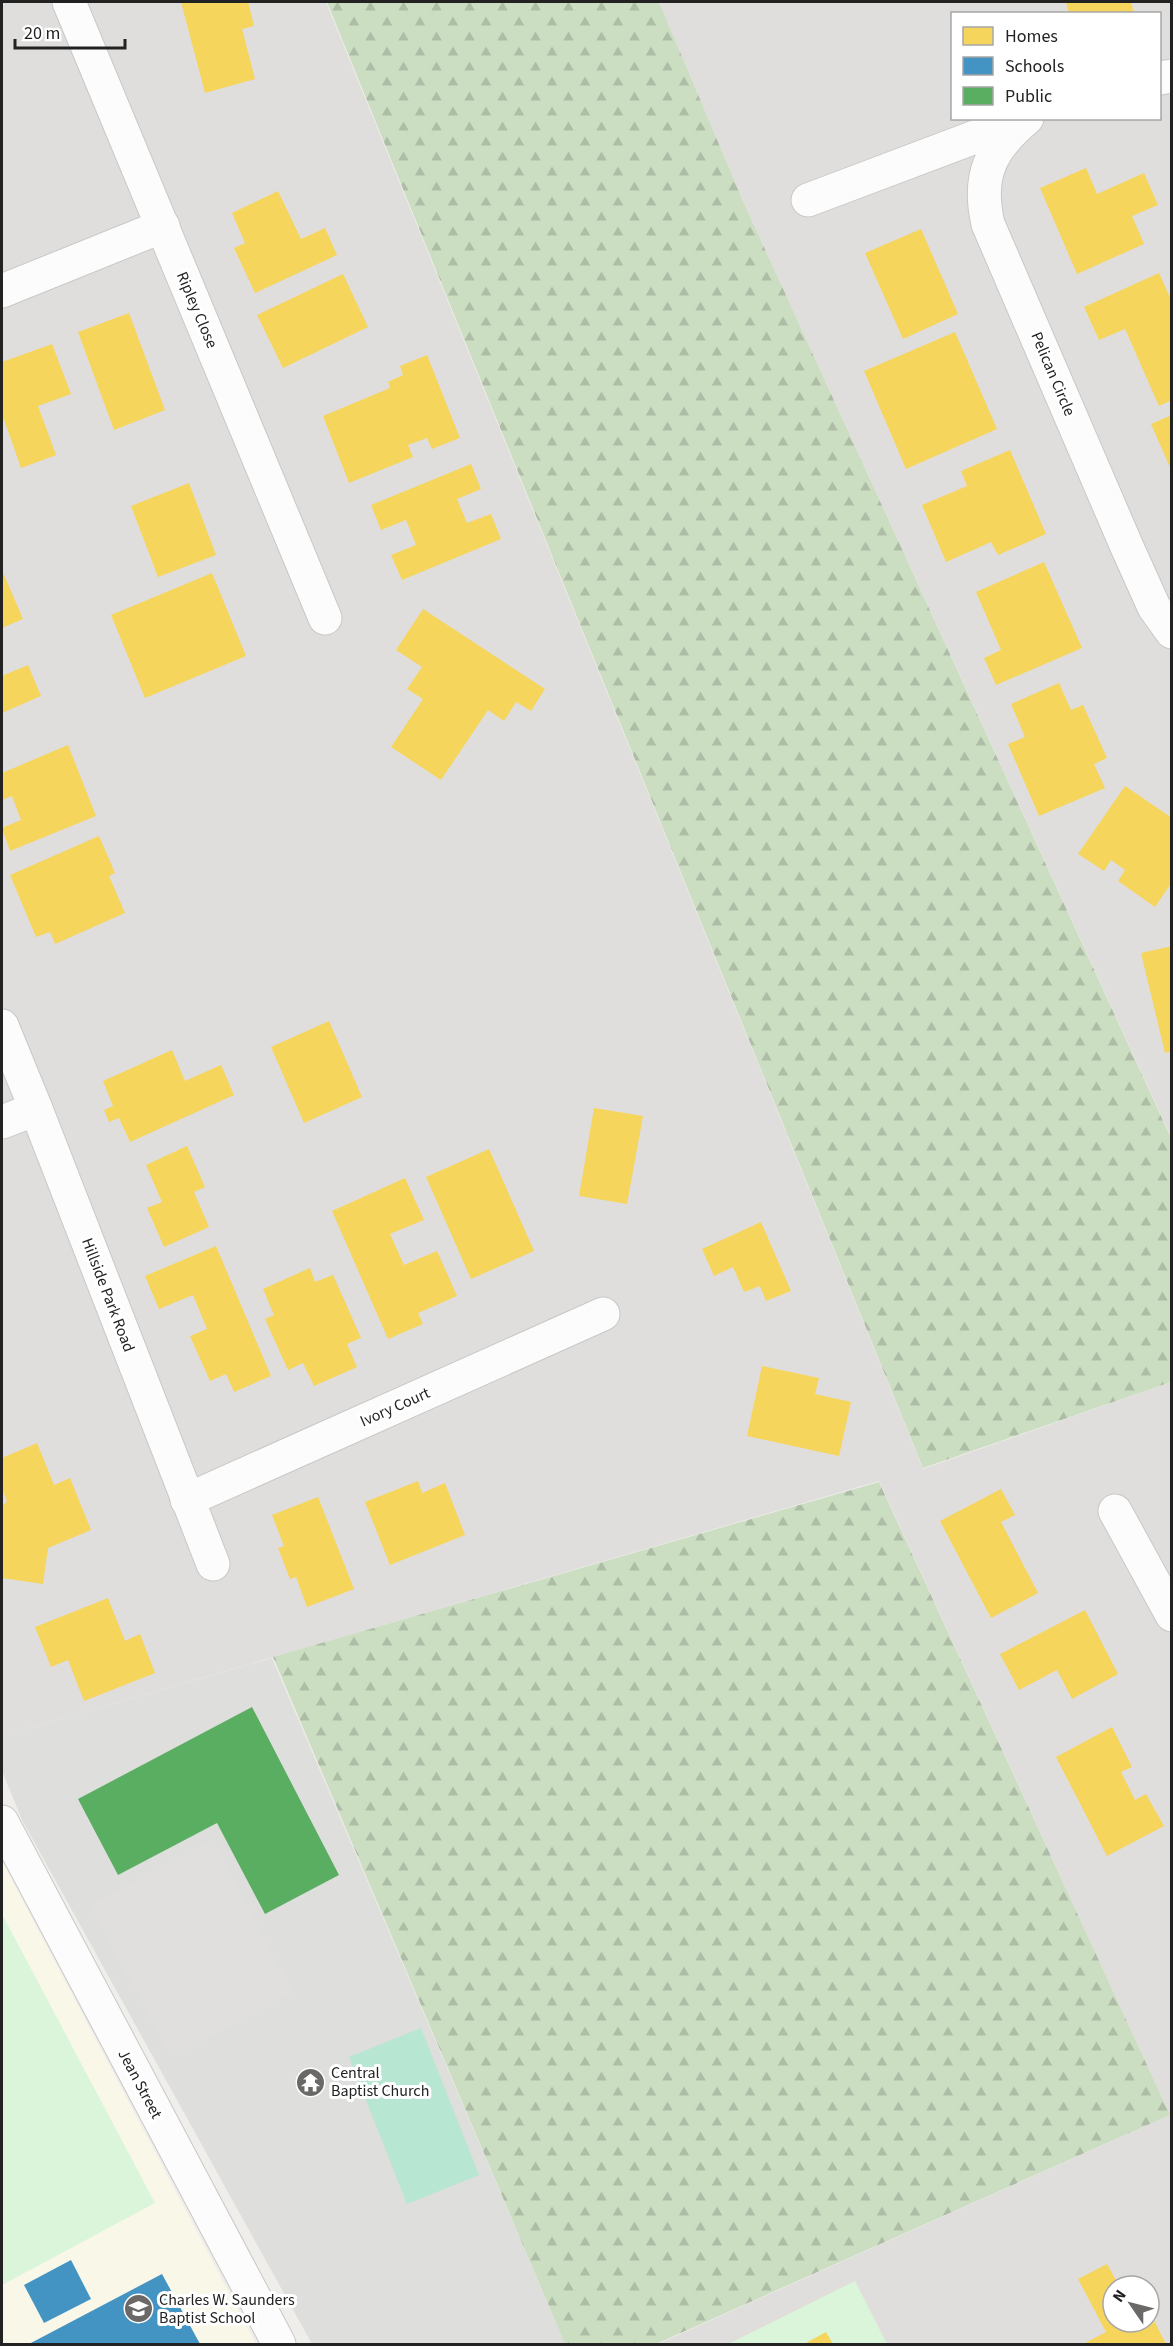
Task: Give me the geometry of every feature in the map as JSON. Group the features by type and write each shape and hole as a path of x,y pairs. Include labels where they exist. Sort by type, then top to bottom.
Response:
{"street":[{"name":"Ripley Close","path":"69,2 326,618"},
{"path":"808,200 1021,120"},
{"name":"Pelican Circle","path":"1024,120 998,148 989,164 983,202 988,224 1154,607 1172,632"},
{"path":"2,291 163,226"},
{"name":"Hillside Park Road","path":"2,1026 213,1564"},
{"path":"2,1122 36,1109"},
{"name":"Ivory Court","path":"187,1500 603,1314"},
{"path":"1115,1511 1172,1615"},
{"name":"Jean Street","path":"2,1822 279,2344"}],"shaded area":[{"path":"2,2 326,2 923,1469 1171,1382 1171,2344 658,2344 1170,2115 879,1481 2,1736"},
{"path":"659,2 1171,2 1171,1137 743,201"},
{"name":"Central Baptist Church","path":"272,1658 565,2344 312,2344 22,1820 2,1771 2,1736"},
{"path":"212,1840 293,1992 172,2058 90,1906"},
{"path":"2,1861 256,2344 2,2344"}],"green space":[{"path":"327,2 659,2 743,201 1171,1138 1171,1382 923,1468"},
{"path":"879,1482 1170,2115 656,2344 565,2344 273,1657"},
{"path":"2,1914 155,2203 2,2285"},
{"path":"421,2028 479,2175 407,2204 349,2057"},
{"path":"855,2281 887,2344 728,2344"}],"building: Homes":[{"path":"181,2 248,2 254,26 242,29 255,79 205,93"},
{"path":"1066,2 1131,2 1134,12 1068,12"},
{"path":"1086,168 1097,194 1144,173 1158,205 1132,216 1144,244 1077,274 1040,188"},
{"path":"278,191 301,239 325,228 337,255 255,293 234,248 245,243 232,213"},
{"path":"921,229 958,314 903,339 865,253"},
{"path":"1159,273 1172,302 1172,400 1159,406 1125,329 1099,340 1084,307"},
{"path":"343,274 368,327 283,368 257,315"},
{"path":"129,313 165,410 114,430 78,332"},
{"path":"955,332 997,429 906,469 864,371"},
{"path":"52,344 71,394 38,406 56,455 21,468 2,414 2,362"},
{"path":"427,355 460,438 432,449 427,438 408,445 413,457 349,483 323,416 390,388 388,382 403,375 400,366"},
{"path":"1172,415 1172,472 1151,424"},
{"path":"1010,450 1046,534 998,555 991,542 946,562 922,505 967,486 961,471"},
{"path":"471,464 481,489 457,499 467,523 491,514 501,539 402,580 391,555 416,545 406,520 381,530 371,505"},
{"path":"189,483 216,555 158,577 131,506"},
{"path":"1044,562 1082,648 996,685 984,658 1001,650 976,592"},
{"path":"2,570 23,619 2,628"},
{"path":"212,573 246,656 145,698 111,615"},
{"path":"423,609 545,689 531,711 516,702 504,721 488,710 441,780 391,747 423,699 407,689 422,667 396,650"},
{"path":"28,665 41,696 2,713 2,676"},
{"path":"1059,683 1071,710 1083,705 1107,758 1094,764 1105,788 1039,816 1008,744 1025,737 1011,704"},
{"path":"68,745 96,816 10,851 2,828 21,820 12,796 2,800 2,773"},
{"path":"1125,786 1172,818 1172,882 1155,907 1118,881 1125,870 1111,860 1104,871 1078,854"},
{"path":"99,836 115,873 109,876 125,913 55,944 50,932 36,937 10,875"},
{"path":"1172,946 1172,1051 1165,1053 1141,953"},
{"path":"329,1021 362,1097 304,1123 271,1047"},
{"path":"172,1050 185,1081 221,1065 234,1095 130,1142 119,1118 109,1122 104,1110 113,1106 103,1081"},
{"path":"594,1108 643,1116 627,1204 579,1196"},
{"path":"187,1146 205,1187 194,1192 209,1227 164,1247 147,1208 162,1202 146,1165"},
{"path":"489,1149 534,1251 471,1279 426,1177"},
{"path":"405,1178 424,1220 390,1234 404,1265 437,1251 457,1296 418,1313 423,1324 388,1339 332,1211"},
{"path":"761,1222 791,1291 766,1301 760,1286 744,1292 733,1267 714,1276 702,1249"},
{"path":"216,1246 271,1376 234,1392 226,1374 210,1381 190,1336 207,1329 193,1295 159,1309 145,1276"},
{"path":"310,1268 315,1282 333,1275 361,1338 347,1344 357,1367 314,1386 303,1363 288,1370 265,1319 274,1315 263,1289"},
{"path":"762,1366 819,1378 815,1394 851,1402 839,1456 747,1436"},
{"path":"37,1443 54,1485 70,1478 91,1530 48,1548 43,1584 2,1578 2,1505 7,1502 2,1488 2,1458"},
{"path":"418,1481 422,1493 445,1483 465,1535 390,1565 365,1502"},
{"path":"1001,1489 1015,1515 1001,1522 1038,1593 991,1618 940,1521"},
{"path":"318,1497 354,1589 307,1607 296,1577 290,1579 278,1548 284,1546 272,1515"},
{"path":"108,1598 125,1641 140,1634 155,1673 84,1701 68,1660 51,1667 35,1627"},
{"path":"1085,1610 1118,1674 1072,1699 1057,1670 1019,1690 1000,1654"},
{"path":"1112,1727 1132,1767 1121,1772 1135,1800 1146,1794 1164,1826 1107,1856 1056,1757"},
{"path":"1107,2264 1112,2274 1101,2274 1101,2323 1078,2279"},
{"path":"826,2332 833,2344 804,2344"},
{"path":"1102,2334 1161,2334 1166,2344 1083,2344"}],"building: Schools":[{"path":"71,2260 91,2299 44,2323 24,2285"},
{"name":"Charles W. Saunders Baptist School","path":"162,2274 200,2344 29,2344"}],"building: Public":[{"path":"252,1707 339,1875 265,1914 217,1823 118,1875 78,1799"}],"place":[{"name":"Central Baptist Church","path":"310,2082"},
{"name":"Charles W. Saunders Baptist School","path":"138,2309"}]}
